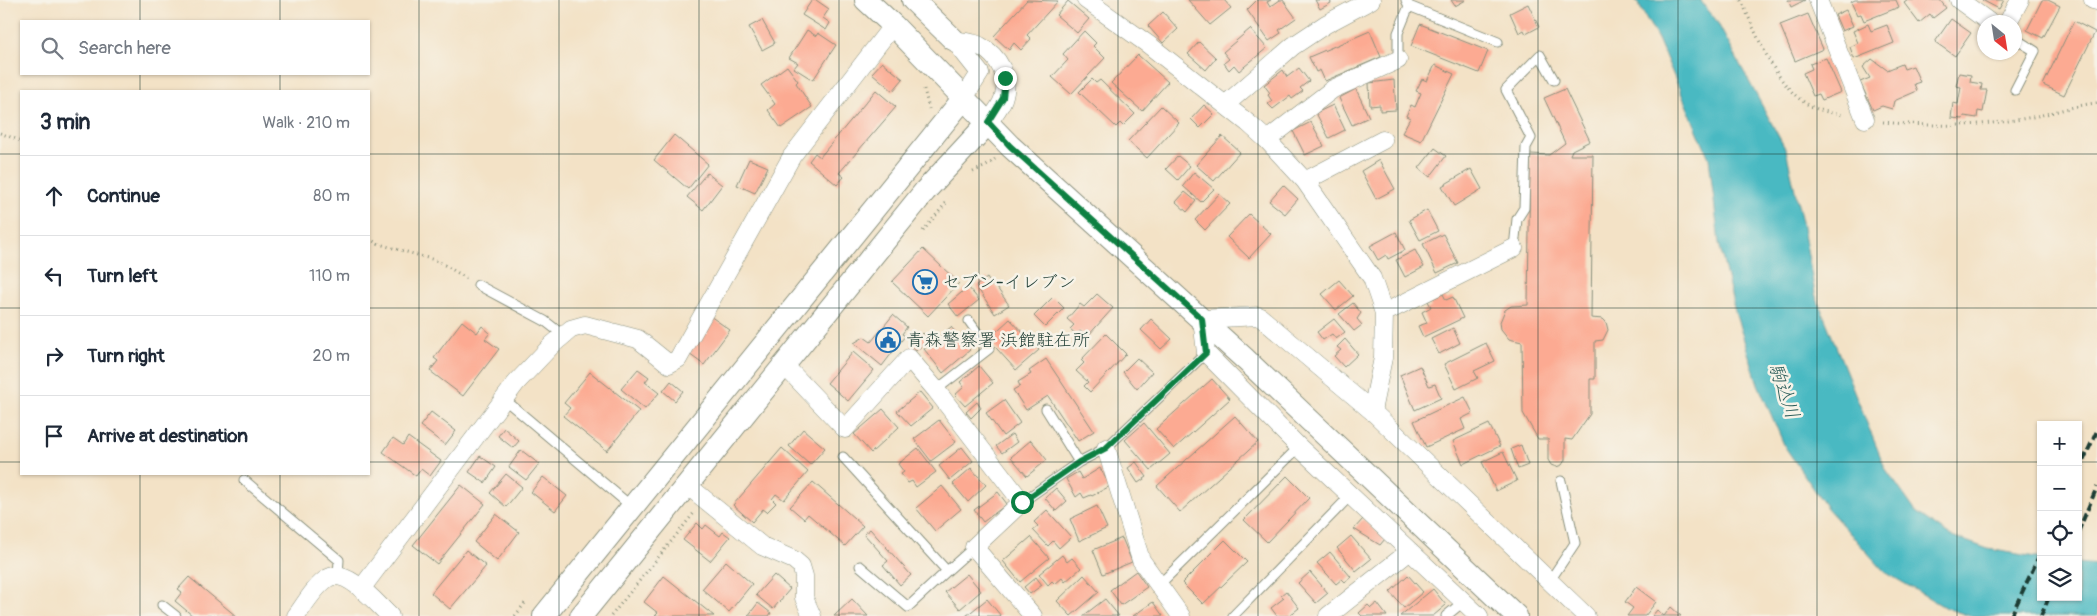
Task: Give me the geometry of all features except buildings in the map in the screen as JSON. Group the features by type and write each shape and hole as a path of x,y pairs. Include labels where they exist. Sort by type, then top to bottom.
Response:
{"street":[{"path":"866,0 893,25 1010,146 1202,319 1516,616"},
{"path":"544,616 964,98 980,73 953,39 913,0"},
{"path":"1086,0 1149,45 1225,105 1267,140 1305,181 1372,278 1384,313 1383,358 1372,411"},
{"path":"1225,105 1293,46 1326,24 1371,0"},
{"path":"1818,0 1865,119"},
{"path":"1959,0 1979,15"},
{"path":"2012,15 2020,0"},
{"path":"2093,0 2097,1"},
{"path":"361,589 516,383 571,329 585,326 638,339 669,364 678,359 792,156 893,25"},
{"path":"581,616 925,191 988,122 1000,106 1005,93 1005,78 1002,68 981,46 953,39"},
{"path":"1267,140 1332,89 1398,60"},
{"path":"1305,181 1383,140"},
{"path":"1384,313 1514,248"},
{"path":"1202,319 1259,316 1372,411 1586,616"},
{"path":"1202,319 1206,353 1299,447 1479,616"},
{"path":"784,365 845,429 909,358 1022,502 974,547 1034,616"},
{"path":"1106,448 1141,560 1181,616"},
{"path":"687,485 762,546 794,560 801,566 804,576 804,598 812,616"},
{"path":"1328,616 1410,552"},
{"path":"296,616 321,584 330,577 338,575 349,578 390,616"}],"lane":[{"path":"1398,60 1398,33 1408,3 1498,42"},
{"path":"2015,90 2035,51 2022,43"},
{"path":"1514,248 1517,219 1524,208 1526,147 1531,138 1506,90 1540,55 1554,80"},
{"path":"478,284 545,321 564,335"},
{"path":"936,390 989,349 969,321"},
{"path":"1022,502 1079,462 1106,448 1206,353"},
{"path":"504,400 633,507"},
{"path":"1046,409 1079,462"},
{"path":"1159,585 1299,447"},
{"path":"843,457 947,571"},
{"path":"244,480 339,560 338,575"},
{"path":"1549,582 1575,543 1561,481"},
{"path":"1233,616 1351,496"},
{"path":"860,566 908,607 974,547"},
{"path":"1446,616 1463,602"},
{"path":"162,605 176,616"}],"path":[{"path":"1741,0 1772,65 1798,98 1819,110 1865,119 1906,124 1967,125 2037,116 2097,102"},
{"path":"0,133 20,141"},
{"path":"370,240 379,244 438,261 478,284"}],"water":[{"name":"駒込川","path":"1636,0 1700,0 1716,20 1786,150 1815,294 1885,468 1916,512 1949,535 1988,549 2037,557 2037,601 2082,601 2082,563 2097,565 2097,616 1970,616 1946,608 1885,572 1827,508 1785,447 1758,384 1735,312 1719,243 1709,158 1658,39"}],"railway":[{"path":"2081,466 2097,431"},
{"path":"2082,523 2097,487"},
{"path":"2011,616 2039,556"},
{"path":"2041,616 2047,601"}],"place":[{"name":"セブン-イレブン","path":"925,282"},
{"name":"青森警察署 浜館駐在所","path":"888,340"}],"route":[{"path":"1005,78 1005,93 1000,106 988,122 1010,146 1202,319 1206,353 1106,448 1079,462 1022,502"}]}
